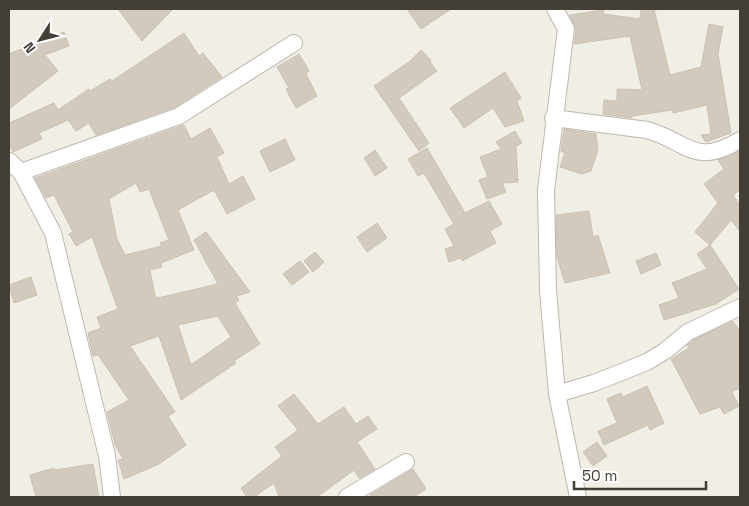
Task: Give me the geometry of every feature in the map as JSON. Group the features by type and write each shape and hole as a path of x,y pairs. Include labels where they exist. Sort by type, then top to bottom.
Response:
{"street":[{"path":"557,13 566,29 553,118 546,190 548,291 557,394 578,497"},
{"path":"21,172 179,116 294,43"},
{"path":"553,118 647,130 660,134 679,146 695,151 716,152 740,140"},
{"path":"9,161 21,172 53,233 108,456 112,497"},
{"path":"557,394 594,383 647,362 665,352 688,332 740,307"},
{"path":"348,497 406,462"}],"building":[{"path":"118,9 173,9 142,41"},
{"path":"407,9 451,9 421,29"},
{"path":"641,9 654,9 670,75 701,67 709,24 723,27 718,54 731,133 706,142 701,135 711,134 707,105 673,113 672,110 632,116 632,118 603,114 604,100 617,101 617,89 642,90 630,36 574,44 576,30 570,15 603,10 604,14 640,19"},
{"path":"64,32 69,46 45,55 58,71 9,109 9,54"},
{"path":"184,33 199,56 203,53 222,77 175,107 96,135 89,123 76,131 68,120 39,133 42,139 13,152 9,143 9,123 54,103 58,110 89,89 90,91 110,79 112,81"},
{"path":"421,50 431,60 430,62 437,71 399,98 429,143 419,151 374,86 409,62"},
{"path":"299,54 309,71 306,74 317,96 296,108 286,89 289,88 277,67"},
{"path":"505,72 521,98 517,101 524,121 505,127 493,108 464,128 450,108"},
{"path":"184,125 191,139 210,128 224,153 217,157 229,184 243,176 255,199 227,214 214,190 178,210 194,250 161,263 162,267 150,270 155,296 158,298 218,284 194,240 206,232 250,292 236,296 239,300 235,303 260,344 234,361 236,363 181,400 159,336 130,346 175,412 168,416 186,445 159,464 124,479 118,460 123,459 115,445 107,412 129,400 98,355 93,356 88,333 101,328 97,317 118,309 92,237 76,246 69,234 73,232 54,195 46,198 35,178","holes":["136,183 140,192 149,189 169,240 160,243 162,246 125,255 117,239 109,199","218,316 231,337 191,365 178,325"]},
{"path":"564,129 596,134 598,150 591,171 582,174 560,167 565,152 561,152"},
{"path":"515,131 522,143 516,146 518,182 502,183 506,192 487,199 479,180 488,177 480,157 501,149 496,142"},
{"path":"285,139 295,160 270,172 260,151"},
{"path":"427,148 465,213 489,201 502,224 490,231 496,243 462,261 461,258 449,262 445,249 454,246 445,229 454,224 424,173 418,176 408,159"},
{"path":"375,150 387,168 375,176 364,158"},
{"path":"740,151 740,190 733,195 740,205 740,231 731,220 710,245 695,232 718,203 704,184 724,169 718,160"},
{"path":"589,211 593,237 598,235 610,273 565,283 557,257 556,215"},
{"path":"377,223 387,238 367,252 357,237"},
{"path":"710,245 739,289 716,304 664,320 659,305 679,298 672,283 707,269 697,254"},
{"path":"315,252 324,262 313,272 304,261"},
{"path":"656,253 661,265 641,274 636,261"},
{"path":"300,261 309,272 292,285 283,274"},
{"path":"31,277 37,295 14,303 9,285"},
{"path":"733,321 740,332 740,388 732,392 739,406 724,414 720,407 700,414 671,359 689,348 687,345 693,340"},
{"path":"647,386 664,423 650,430 648,425 604,445 598,431 617,423 607,399 621,393 623,397"},
{"path":"294,394 318,424 344,407 356,424 368,416 377,429 357,442 375,469 359,478 354,470 317,497 279,497 274,483 254,497 247,497 241,488 282,456 275,447 298,430 278,406"},
{"path":"597,442 607,456 593,466 583,452"},
{"path":"93,464 99,497 36,497 30,475 54,468 55,470"},
{"path":"413,469 426,489 414,497 371,497 370,495"}]}
